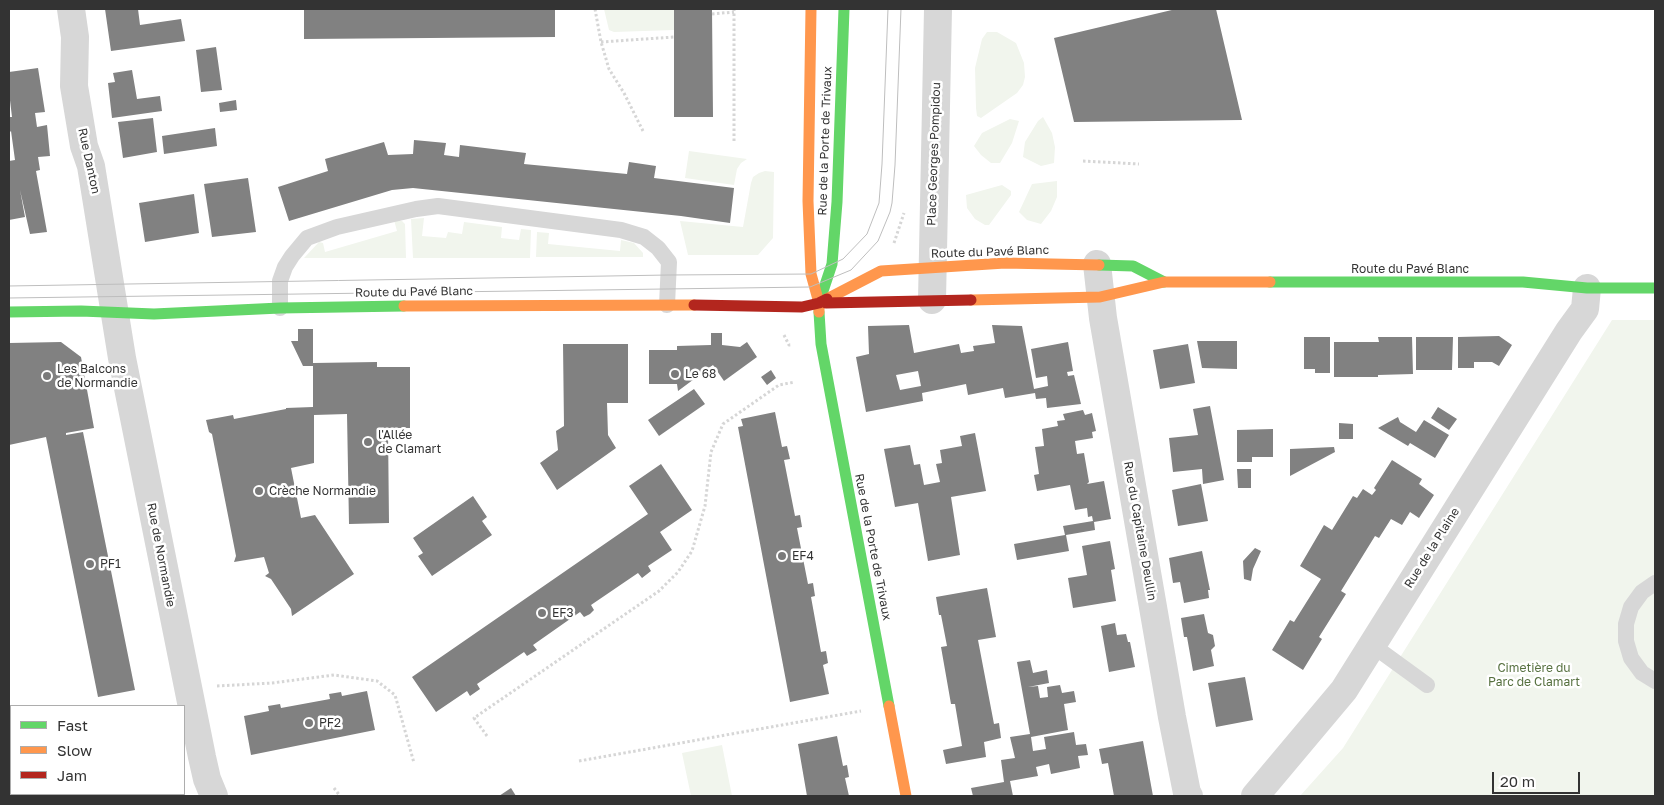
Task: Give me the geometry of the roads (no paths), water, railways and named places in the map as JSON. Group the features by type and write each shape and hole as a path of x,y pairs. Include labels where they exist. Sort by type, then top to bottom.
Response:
{"main road":[{"name":"Rue de la Porte de Trivaux","path":"811,9 808,202 811,274 819,303 821,344 906,796"},
{"name":"Rue de la Porte de Trivaux","path":"819,303 832,264 833,255 837,202 844,9"},
{"name":"Route du Pavé Blanc","path":"819,303 881,271 931,267 1005,263 1133,266 1164,282"},
{"name":"Route du Pavé Blanc","path":"9,312 81,311 154,314 280,308 414,306 802,307 819,303 1100,297 1164,282 1524,282 1587,288 1655,288"}],"street":[{"name":"Rue Danton","path":"71,9 75,37 74,86 84,146 91,166 115,313"},
{"name":"Place Georges Pompidou","path":"932,300 931,267 938,9"},
{"name":"Rue du Capitaine Deullin","path":"1097,264 1100,297 1172,717 1189,796"},
{"name":"Rue de la Plaine","path":"1255,796 1344,690 1569,330 1585,309 1587,288"},
{"name":"Rue de Normandie","path":"115,313 189,692 207,779 214,796"}],"lane":[{"path":"280,308 280,281 285,267 307,238 337,227 416,209 438,206 621,230 644,237 658,248 668,262 666,306"},
{"path":"1655,583 1642,592 1631,607 1626,624 1626,641 1631,658 1642,672 1655,681"},
{"path":"1372,645 1427,685"}],"tram line":[{"path":"9,286 811,274 843,259 867,234 879,203 888,9"},
{"path":"9,298 810,287 851,270 878,241 890,212 895,165 901,9"}],"place":[{"name":"Le 68","path":"675,374"},
{"name":"Les Balcons de Normandie","path":"47,376"},
{"name":"l'Allée de Clamart","path":"368,442"},
{"name":"Crèche Normandie","path":"259,491"},
{"name":"EF4","path":"782,556"},
{"name":"PF1","path":"90,564"},
{"name":"EF3","path":"542,613"},
{"name":"PF2","path":"309,723"}],"park label":[{"name":"Cimetière du Parc de Clamart","path":"1534,675"}]}
